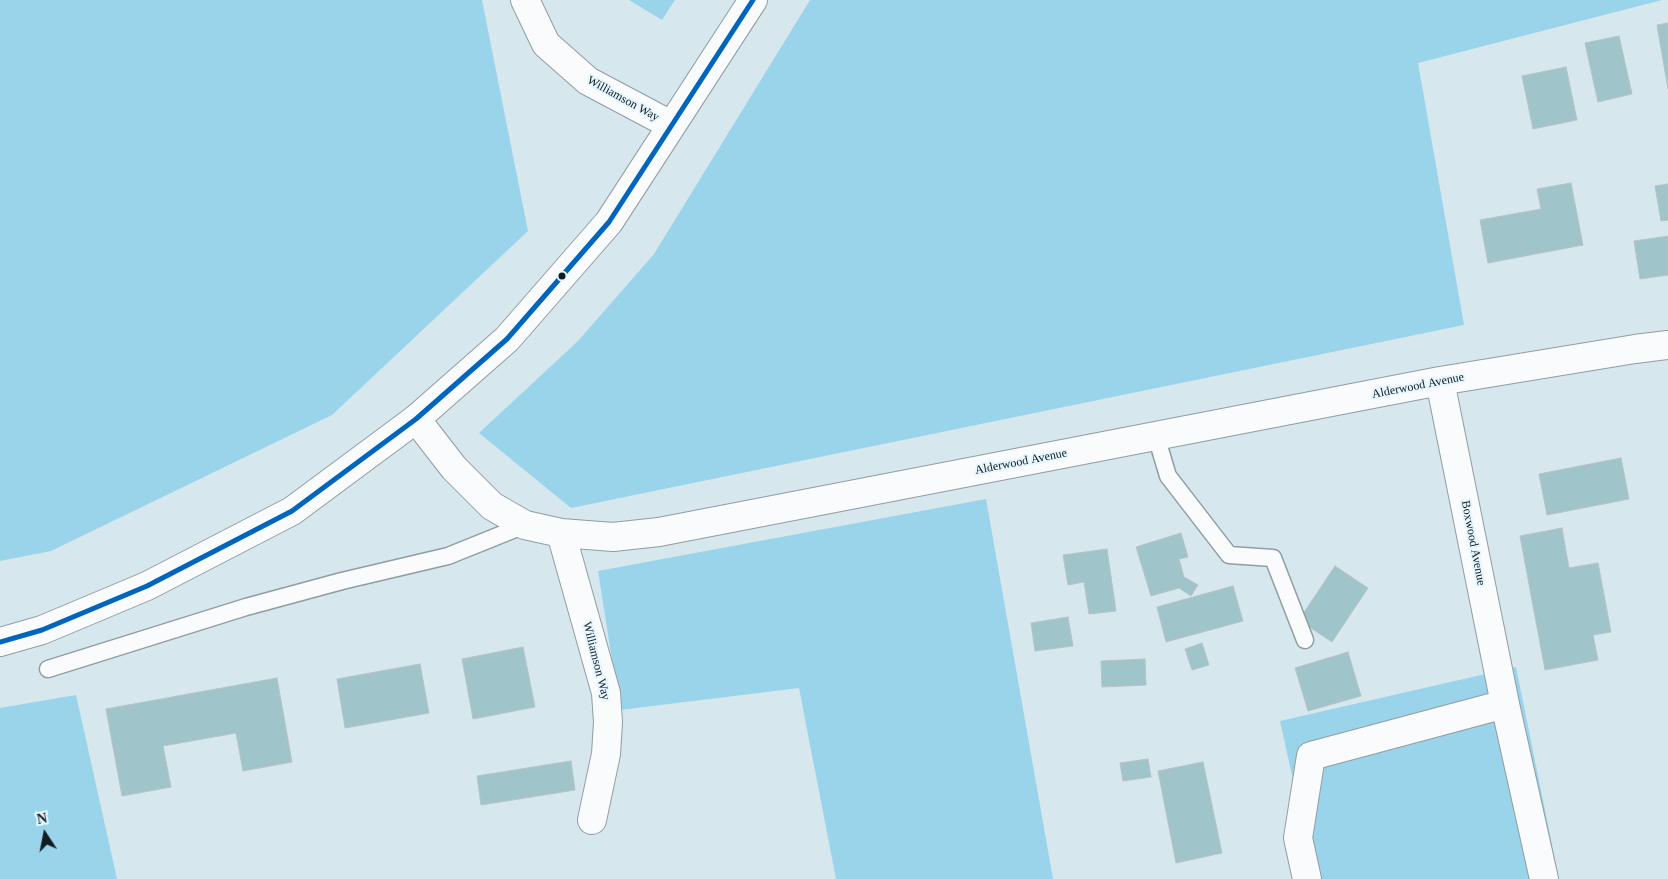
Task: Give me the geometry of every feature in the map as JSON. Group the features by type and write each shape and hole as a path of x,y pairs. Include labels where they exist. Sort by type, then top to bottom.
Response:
{"street":[{"name":"Williamson Way","path":"525,0 546,44 588,81 671,125"},
{"path":"0,642 42,630 146,586 292,511 416,419 507,339 608,222 753,0"},
{"name":"Alderwood Avenue","path":"416,419 454,468 492,506 525,525 561,533 614,537 659,532 1440,381 1668,345"},
{"name":"Boxwood Avenue","path":"1440,381 1505,704 1544,879"},
{"name":"Williamson Way","path":"561,533 606,692 608,722 606,754 592,820"},
{"path":"1307,879 1298,838 1311,756 1505,704"}],"lane":[{"path":"1156,436 1168,476 1229,555 1273,558 1305,640"},
{"path":"48,670 246,607 342,581 448,556 525,525"}],"shaded area":[{"path":"0,0 482,0 528,231 332,415 51,551 0,561"},
{"path":"629,0 675,0 662,20"},
{"path":"810,0 1662,0 1418,63 1464,325 571,508 479,433 578,341 654,254"},
{"path":"986,499 1053,879 836,879 799,688 620,710 598,571"},
{"path":"1516,667 1559,879 1315,879 1280,721"},
{"path":"76,695 117,879 0,879 0,708"}],"building":[{"path":"1668,23 1668,89 1657,25"},
{"path":"1619,36 1632,94 1598,102 1585,43"},
{"path":"1566,67 1577,120 1533,129 1522,76"},
{"path":"1571,183 1583,245 1488,263 1480,220 1541,209 1537,189"},
{"path":"1668,184 1668,220 1661,221 1655,186"},
{"path":"1668,236 1668,275 1640,279 1634,241"},
{"path":"1621,458 1629,499 1547,515 1539,474"},
{"path":"1562,528 1569,568 1598,563 1611,632 1593,635 1598,660 1545,670 1520,536"},
{"path":"1181,533 1188,557 1179,559 1184,577 1198,585 1191,596 1179,588 1151,596 1136,547"},
{"path":"1107,549 1116,611 1089,614 1084,582 1068,585 1063,555"},
{"path":"1335,566 1368,588 1332,642 1299,620"},
{"path":"1233,586 1243,621 1166,642 1157,607"},
{"path":"1068,617 1073,646 1035,651 1031,623"},
{"path":"1202,643 1209,665 1192,670 1185,649"},
{"path":"523,647 535,707 473,719 462,659"},
{"path":"1348,652 1361,696 1308,711 1295,668"},
{"path":"1145,659 1146,685 1102,687 1101,661"},
{"path":"420,664 429,713 345,728 337,679"},
{"path":"277,678 292,762 243,771 236,733 163,746 171,787 122,796 106,709"},
{"path":"1148,759 1151,777 1123,781 1120,763"},
{"path":"571,761 575,790 481,805 477,776"},
{"path":"1203,762 1222,853 1176,863 1158,771"}],"transit line":[{"path":"0,642 42,630 147,586 292,511 416,419 507,339 609,222 753,0"}]}
